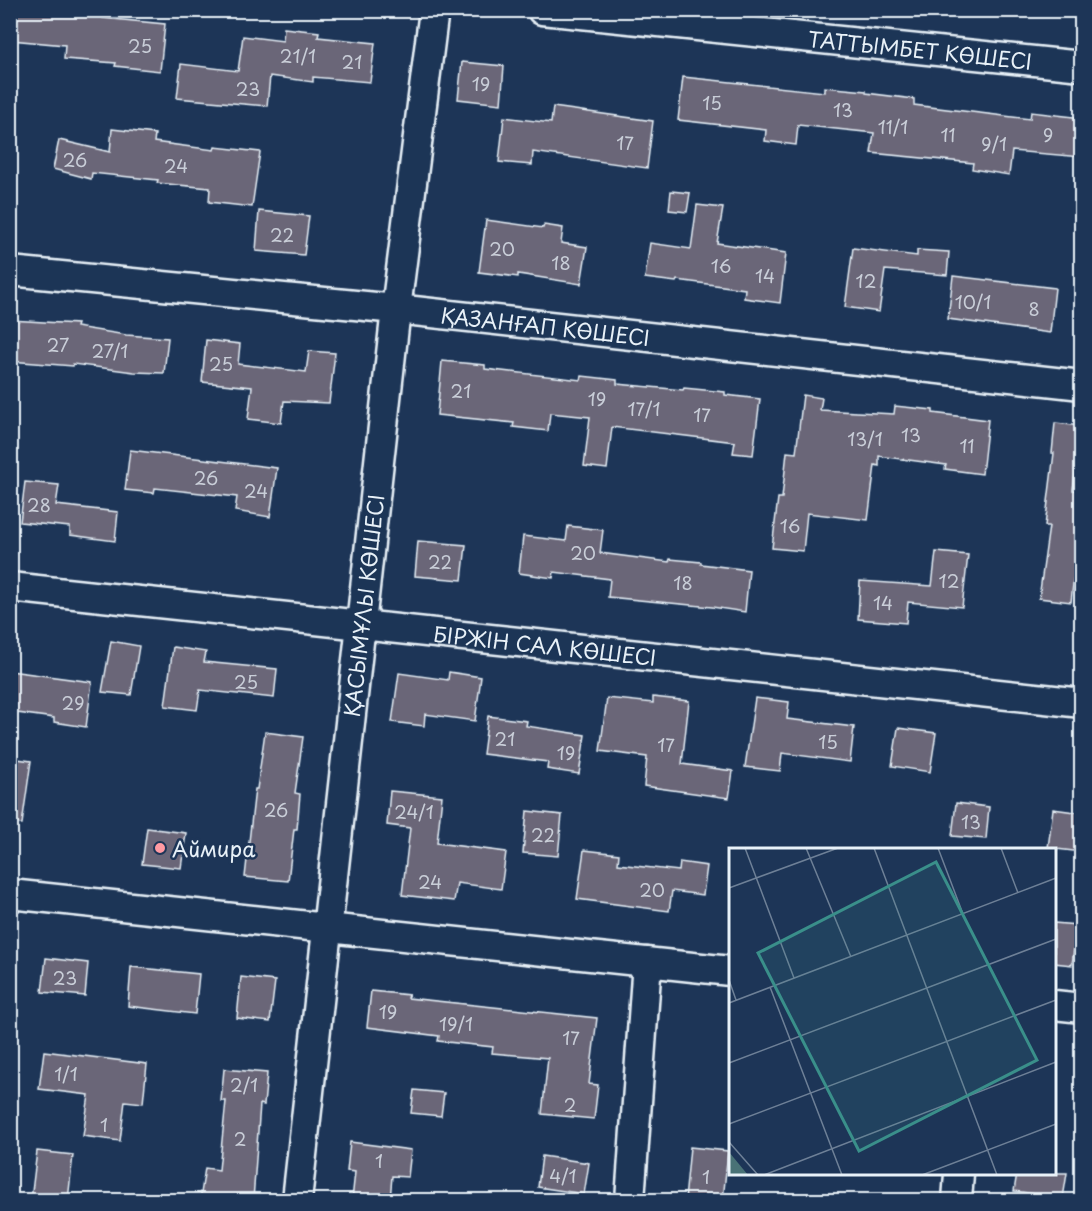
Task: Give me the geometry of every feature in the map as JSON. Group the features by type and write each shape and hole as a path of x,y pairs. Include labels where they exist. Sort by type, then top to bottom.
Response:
{"street":[{"name":"ҚАСЫМҰЛЫ КӨШЕСІ","path":"297,1200 396,309 434,10"},
{"name":"ТАТТЫМБЕТ КӨШЕСІ","path":"542,10 1082,66"},
{"name":"ҚАЗАНҒАП КӨШЕСІ","path":"10,271 396,309 1082,385"},
{"name":"БІРЖІН САЛ КӨШЕСІ","path":"10,587 1082,703"},
{"path":"10,894 729,971"},
{"path":"630,1200 647,962"},
{"path":"1056,1005 1082,1008"},
{"path":"957,1200 959,1175"}],"building":[{"path":"15,10 104,10 103,18 165,24 160,71 115,66 116,63 64,59 65,45 11,40"},
{"path":"284,28 319,32 318,37 375,43 370,82 313,77 313,82 270,76 267,106 177,98 181,64 238,71 243,36 283,41"},
{"path":"462,62 504,66 501,104 458,99"},
{"path":"683,77 824,92 824,87 866,91 866,93 914,99 914,105 1030,119 1031,112 1082,118 1082,157 1012,151 1009,175 972,169 973,163 871,153 874,133 798,125 796,145 765,141 766,130 678,120"},
{"path":"553,107 653,121 647,168 533,152 532,165 499,162 504,117 551,123"},
{"path":"112,129 155,134 154,142 214,150 215,147 260,152 252,207 209,202 210,188 92,173 91,179 53,169 59,140 110,152"},
{"path":"671,191 690,193 687,212 669,210"},
{"path":"697,205 723,208 717,243 786,253 780,303 744,298 745,289 645,278 650,243 691,249"},
{"path":"259,211 309,216 304,255 256,251"},
{"path":"486,220 543,228 544,225 563,228 561,243 587,247 581,284 518,274 518,277 479,272"},
{"path":"853,248 917,256 917,250 949,252 947,275 885,270 879,312 845,307"},
{"path":"953,276 1055,288 1050,333 948,319"},
{"path":"10,320 77,324 76,327 126,335 168,338 164,373 134,372 73,364 73,366 10,361"},
{"path":"206,340 240,344 238,364 306,372 309,351 335,353 329,403 284,401 281,423 248,419 252,387 202,382"},
{"path":"442,361 485,365 485,369 581,380 582,376 617,380 617,384 725,392 725,395 760,399 753,455 733,453 735,442 612,427 607,469 584,466 590,417 550,413 548,431 513,427 514,423 437,415"},
{"path":"803,395 822,398 820,410 894,414 895,406 988,420 982,474 945,469 946,465 879,456 879,466 875,465 868,520 807,513 803,551 772,548 778,498 782,498 787,452 796,453"},
{"path":"1055,423 1081,426 1073,490 1082,491 1082,503 1071,602 1039,598 1049,526 1045,526 1054,453 1052,453"},
{"path":"130,450 277,468 270,517 235,511 237,497 155,488 154,493 125,490"},
{"path":"25,482 59,485 56,505 118,512 115,541 70,535 70,527 20,522"},
{"path":"568,526 603,530 600,553 669,562 670,559 701,562 701,564 749,570 745,612 608,597 610,579 554,572 553,578 519,573 523,536 566,541"},
{"path":"418,541 466,545 462,580 415,576"},
{"path":"936,552 968,555 962,607 908,602 906,623 858,619 860,581 932,586"},
{"path":"111,641 139,646 131,695 102,692"},
{"path":"173,647 206,652 204,662 277,669 274,698 200,690 197,710 165,706"},
{"path":"10,671 92,682 86,727 54,722 54,718 10,712"},
{"path":"449,672 481,677 475,721 425,714 424,726 392,722 399,673 448,680"},
{"path":"653,697 689,701 682,764 733,771 729,798 644,786 647,757 600,751 607,698 653,703"},
{"path":"755,698 789,702 787,719 854,727 850,762 782,753 780,771 745,767"},
{"path":"488,716 527,721 526,726 585,735 579,774 547,769 548,762 483,754"},
{"path":"898,728 936,733 930,772 892,766"},
{"path":"265,732 303,737 295,793 300,794 297,829 294,829 288,881 245,877 255,789 257,789"},
{"path":"10,758 31,761 22,824 10,823"},
{"path":"390,791 442,796 437,843 506,852 501,889 457,883 454,901 402,895 410,828 387,825"},
{"path":"956,803 989,807 986,839 952,836"},
{"path":"1053,809 1082,813 1082,852 1048,848"},
{"path":"527,811 562,815 558,856 523,853"},
{"path":"147,828 186,833 181,868 142,864"},
{"path":"584,850 619,854 618,864 679,871 680,862 707,866 703,895 672,891 669,911 577,899"},
{"path":"1056,923 1077,925 1072,965 1056,963"},
{"path":"46,958 88,963 85,996 42,992"},
{"path":"131,967 199,974 195,1014 128,1006"},
{"path":"241,977 275,981 270,1022 237,1018"},
{"path":"371,991 409,995 408,998 597,1018 589,1084 598,1085 594,1119 542,1114 548,1058 492,1053 493,1047 438,1041 439,1036 367,1027"},
{"path":"44,1051 147,1064 143,1103 125,1101 120,1141 83,1136 89,1095 39,1089"},
{"path":"224,1069 267,1073 264,1105 260,1104 253,1200 200,1200 205,1168 219,1170 226,1101 221,1101"},
{"path":"414,1090 444,1093 441,1116 411,1113"},
{"path":"350,1142 411,1150 408,1177 392,1176 390,1200 352,1200 355,1172 347,1171"},
{"path":"690,1147 728,1151 723,1200 685,1200"},
{"path":"37,1151 73,1155 68,1200 31,1200"},
{"path":"542,1156 589,1163 584,1194 538,1187"},
{"path":"1067,1173 1063,1198 1014,1191 1017,1175"}],"place":[{"name":"Аймира","path":"160,848"}]}
